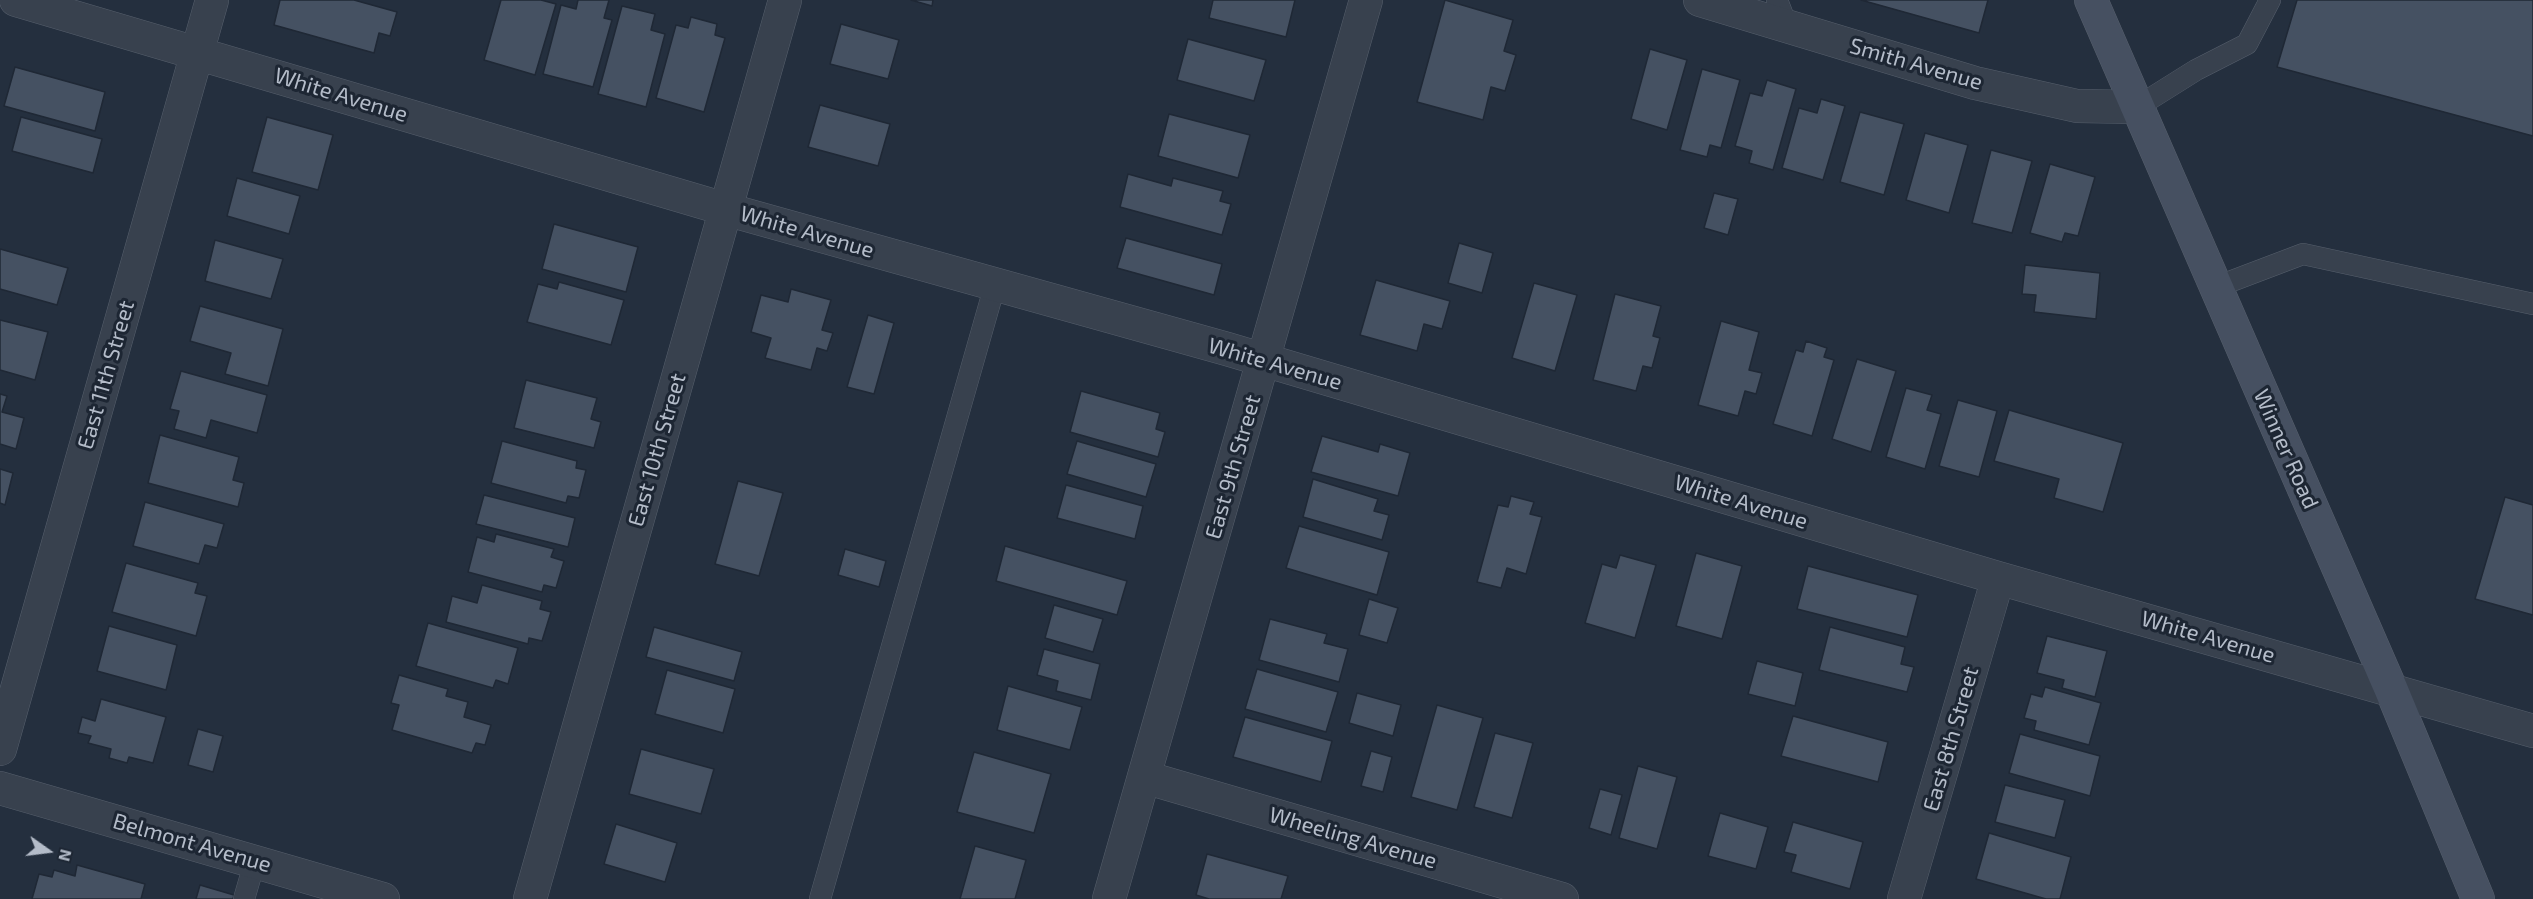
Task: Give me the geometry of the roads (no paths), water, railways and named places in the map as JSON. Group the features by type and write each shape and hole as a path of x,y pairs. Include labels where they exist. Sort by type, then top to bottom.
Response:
{"main road":[{"name":"Winner Road","path":"2091,0 2391,689 2478,899"}],"street":[{"name":"White Avenue","path":"16,0 725,209 1263,360 1998,578 2533,731"},
{"name":"East 11th Street","path":"0,749 212,0"},
{"name":"East 10th Street","path":"530,899 785,0"},
{"name":"East 9th Street","path":"1109,899 1366,0"},
{"name":"Smith Avenue","path":"1700,0 1782,13 1975,83 2077,106 2137,107"},
{"name":"East 8th Street","path":"1904,899 1998,578"},
{"name":"Wheeling Avenue","path":"1144,777 1562,899"},
{"name":"Belmont Avenue","path":"0,788 383,899"}],"lane":[{"path":"2137,107 2196,70 2247,44 2270,0"},
{"path":"2216,287 2303,254 2533,304"},
{"path":"820,899 995,285"},
{"path":"244,899 255,861"}]}
